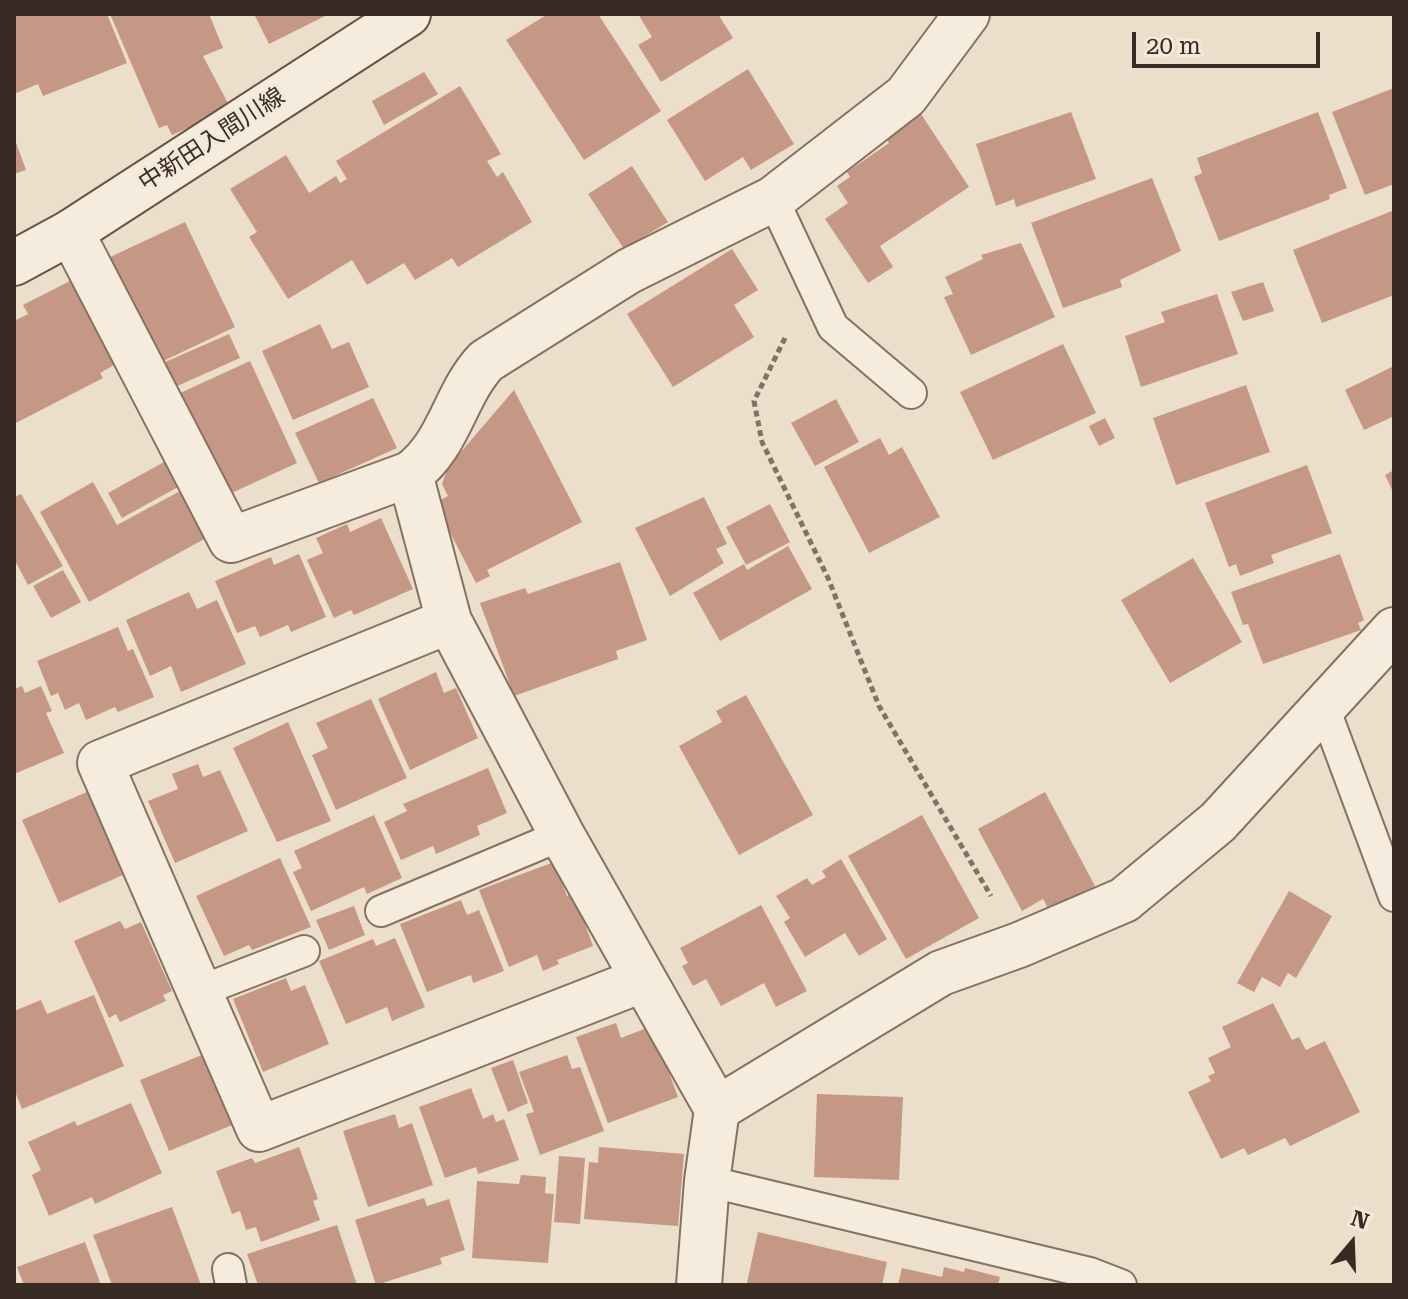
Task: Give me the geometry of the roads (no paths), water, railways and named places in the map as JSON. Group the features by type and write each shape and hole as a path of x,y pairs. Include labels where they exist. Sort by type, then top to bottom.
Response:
{"street":[{"name":"中新田入間川線","path":"14,263 71,232 408,14"},
{"path":"71,232 231,540 410,474 427,462 441,443 473,375 486,361 629,271 773,199 906,96 967,14"},
{"path":"410,474 449,621 562,835 717,1109 707,1181 699,1285"},
{"path":"449,621 100,763 259,1129 642,980"},
{"path":"717,1109 941,973 1019,945 1124,900 1218,822 1394,630"}],"lane":[{"path":"773,199 833,327 911,393"},
{"path":"1323,705 1394,896"},
{"path":"381,911 562,835"},
{"path":"200,991 304,951"},
{"path":"707,1181 1090,1273 1121,1285"}]}
